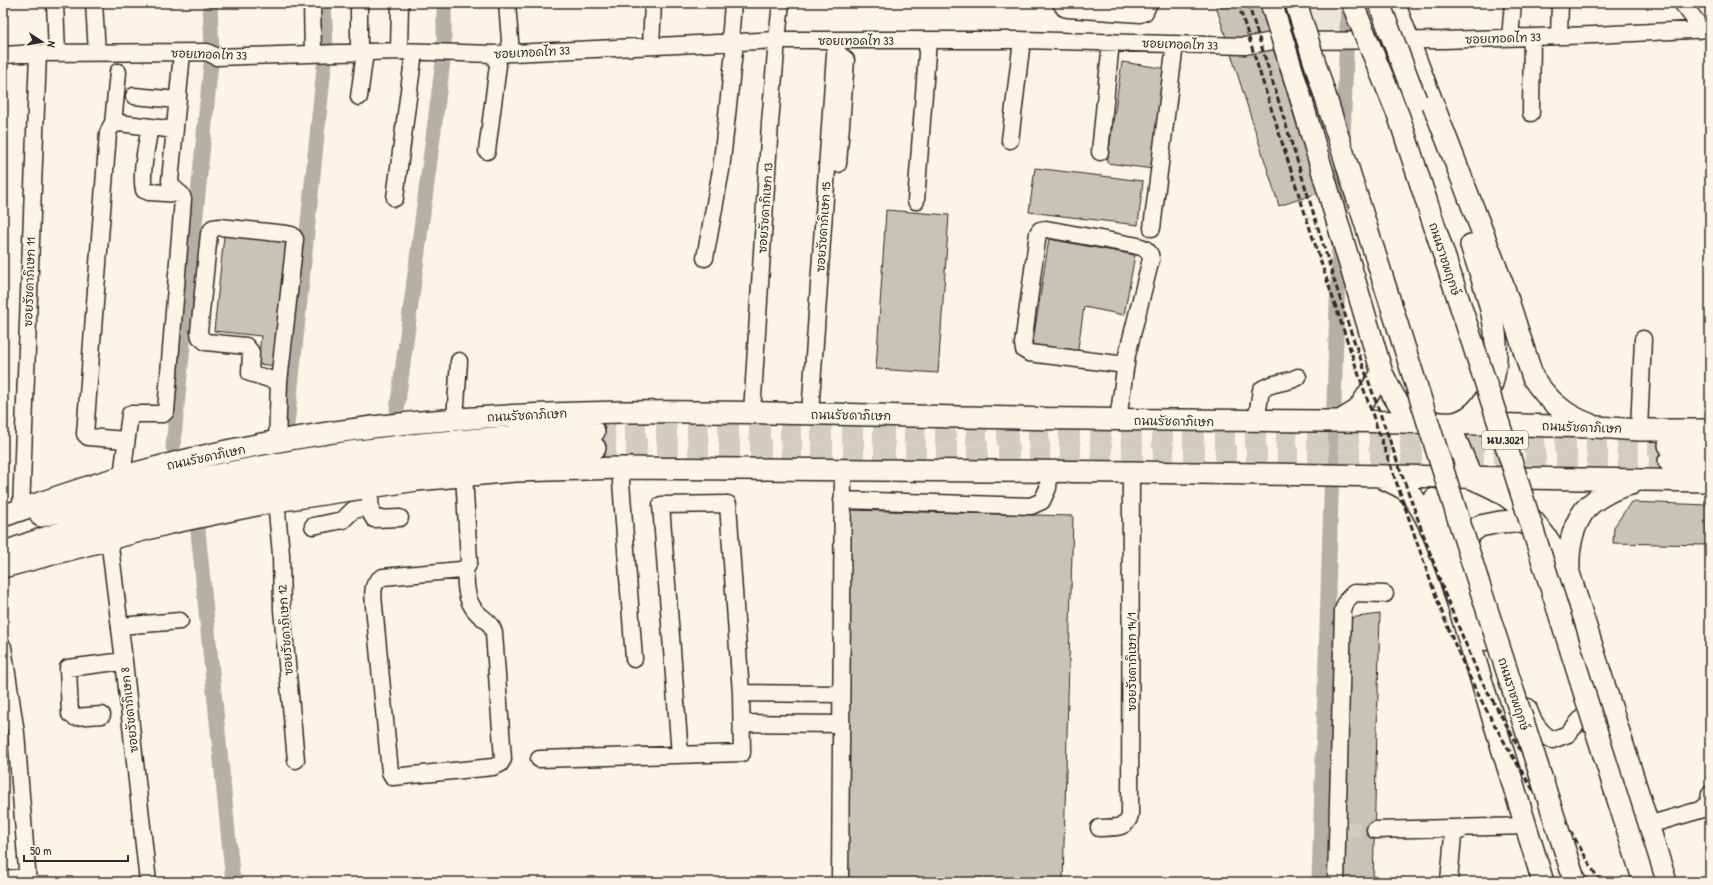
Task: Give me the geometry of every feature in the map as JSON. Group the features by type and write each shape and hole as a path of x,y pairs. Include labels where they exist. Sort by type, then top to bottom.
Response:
{"main road":[{"path":"1261,3 1358,321 1382,373 1401,406 1422,420 1449,424 1468,418 1478,410 1487,397 1495,371 1496,341 1494,323 1491,306 1471,245 1379,3"},
{"path":"1271,3 1302,102 1382,373 1358,410 1340,421"},
{"name":"ถนนราชพฤกษ์","path":"1296,3 1487,609 1575,882"},
{"name":"ถนนราชพฤกษ์","path":"1352,3 1399,117 1513,467 1644,882"},
{"path":"1394,3 1504,288 1533,378"},
{"path":"1471,245 1508,329 1533,378 1541,390 1567,415 1597,427"},
{"name":"ถนนรัชดาภิเษก","path":"12,513 122,476 183,461 277,443 339,432 455,419 574,412 752,413 1256,422 1340,421 1597,427 1639,430 1710,430"},
{"path":"1449,424 1472,478 1503,494 1517,505 1554,548 1569,574 1604,680 1666,882"},
{"path":"3,526 134,493 276,464 351,452 512,436 595,440 351,469 280,481 122,514 3,553"},
{"path":"1710,446 1669,453 1710,462"},
{"path":"3,567 109,538 200,516 276,501 370,486 464,475 514,471 620,468 1131,472 1421,478 1710,481"},
{"path":"1380,477 1407,491 1423,512 1451,581 1543,882"},
{"path":"1451,581 1456,554 1453,512 1456,498 1472,478"},
{"path":"1569,574 1568,558 1573,534 1582,512 1600,497 1621,486 1654,480"},
{"path":"1456,554 1469,534 1480,526 1500,522 1516,521 1542,533"}],"street":[{"path":"55,3 58,53"},
{"path":"94,3 96,53"},
{"path":"312,3 314,54"},
{"path":"359,3 362,52 359,97"},
{"path":"395,198 406,52 400,3"},
{"path":"508,3 511,53"},
{"path":"651,46 653,3"},
{"path":"705,258 722,165 733,42 733,3"},
{"name":"ซอยรัชดาภิเษก 13","path":"752,413 776,40 781,3"},
{"path":"1061,3 1064,8 1068,9 1140,14 1145,12 1149,3"},
{"path":"1510,38 1513,3"},
{"path":"1559,36 1560,3"},
{"path":"1682,3 1704,30"},
{"name":"ซอยเทอดไท 33","path":"3,55 38,53 182,53 212,55 362,52 493,54 776,40 836,45 928,40 1022,40 1245,46 1273,41 1408,39 1444,40 1704,30"},
{"path":"1531,113 1532,37"},
{"path":"916,201 928,40"},
{"path":"1010,140 1022,40"},
{"path":"1100,152 1111,42"},
{"path":"1152,228 1175,44"},
{"path":"833,233 846,60 836,45"},
{"name":"ซอยรัชดาภิเษก 15","path":"810,414 836,45"},
{"name":"ซอยรัชดาภิเษก 11","path":"12,513 38,53"},
{"path":"122,476 126,440 131,414 163,414 166,412 183,199 181,194 172,187 170,181 182,53"},
{"path":"487,151 498,65 493,54"},
{"path":"118,72 113,124 108,133 85,435 126,440"},
{"path":"134,96 178,100"},
{"path":"113,124 119,123 175,130"},
{"path":"150,127 144,170 144,190 149,192 181,194"},
{"path":"277,443 279,382 295,240 292,236 287,234 220,227 213,228 209,234 199,332 200,337 204,342 246,346 251,352 250,373 279,382"},
{"path":"1118,420 1126,365 1151,259 1150,253 1146,249 1133,245 1046,229 1040,230 1038,232 1023,344 1024,350 1029,353 1126,365"},
{"path":"1639,430 1643,339"},
{"path":"455,419 459,361"},
{"path":"1256,422 1261,390 1268,385 1291,381 1298,377"},
{"path":"620,468 634,659"},
{"path":"840,882 843,470"},
{"path":"842,500 1031,506 1042,501 1048,488 1049,472"},
{"name":"ซอยรัชดาภิเษก 14/1","path":"1100,828 1124,826 1129,822 1130,816 1131,472"},
{"path":"464,475 469,561 465,569 467,592 472,606 490,623 494,633 503,759 500,764 493,767 393,777 390,772 374,606 374,584 377,580 383,577 465,569"},
{"path":"1421,478 1433,497 1456,554 1486,642"},
{"path":"370,486 371,514 374,519 400,518"},
{"path":"1433,497 1453,512 1469,534 1480,555 1536,726 1542,733 1552,740 1568,734 1576,727 1595,704 1601,692 1604,680"},
{"name":"ซอยรัชดาภิเษก 12","path":"276,501 281,554 282,610 296,760"},
{"path":"539,759 680,755 742,753 741,693 728,504 661,505 680,755"},
{"path":"313,526 343,520 353,510 371,507"},
{"path":"1542,533 1595,704"},
{"name":"ซอยรัชดาภิเษก 8","path":"109,538 148,882"},
{"path":"1336,882 1340,830 1343,610 1347,600 1354,593 1385,594"},
{"path":"120,626 180,621"},
{"path":"3,647 16,733 28,880 3,879"},
{"path":"102,715 74,717 70,714 68,668 124,660"},
{"path":"741,693 841,694"},
{"path":"742,723 841,724"},
{"path":"1648,825 1700,810 1709,800"},
{"path":"1375,830 1527,826"},
{"path":"1449,882 1453,835 1464,828"}],"shaded area":[{"path":"1265,3 1385,3 1395,28 1274,33"}],"building":[{"path":"1215,3 1259,3 1318,193 1279,206"},
{"path":"1122,62 1168,69 1153,169 1107,163"},
{"path":"1035,168 1143,181 1138,225 1029,212"},
{"path":"886,210 949,215 938,373 876,369"},
{"path":"224,236 290,242 277,366 258,364 261,336 214,331"},
{"path":"1049,239 1135,255 1124,315 1084,307 1077,355 1032,348"},
{"path":"1631,502 1708,505 1706,545 1613,543 1614,527"},
{"path":"849,510 1073,516 1063,882 847,882"},
{"path":"1380,614 1373,882 1343,882 1349,618"}],"waterway":[{"path":"173,447 212,53 210,3"},
{"path":"286,435 326,49 324,3"},
{"path":"397,410 444,54 444,3"},
{"path":"1343,139 1348,3"},
{"path":"1340,217 1342,163"},
{"path":"1319,882 1339,243"},
{"path":"198,531 233,882"}],"tunnel":[{"path":"594,432 765,432 1669,445"},
{"path":"595,448 1669,461"},
{"path":"1344,830 1375,830"}],"railway":[{"path":"1238,3 1332,296 1443,616 1477,692 1507,747 1589,882"},
{"path":"1248,3 1347,321 1444,592 1480,678 1526,760 1600,882"}]}
